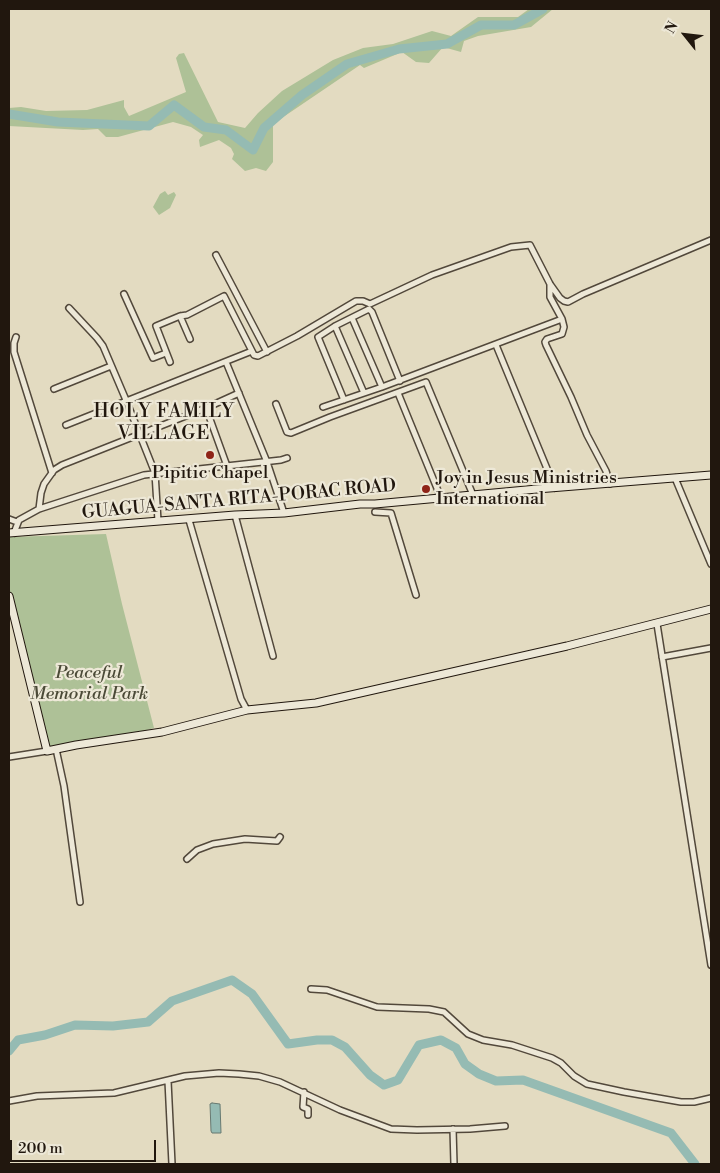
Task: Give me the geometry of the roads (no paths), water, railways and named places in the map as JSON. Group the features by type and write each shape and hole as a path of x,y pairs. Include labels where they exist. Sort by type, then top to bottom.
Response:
{"street":[{"path":"170,362 156,326 180,316 188,316 224,296 255,356 297,336 356,301 370,304 432,275 511,247 530,245 550,284 560,298 568,302 711,240"},
{"path":"216,255 266,352"},
{"path":"550,284 550,297 562,319 564,327 562,334 547,339 545,342 610,484"},
{"path":"124,294 153,358 166,353"},
{"path":"554,304 560,298"},
{"path":"69,308 98,338 112,366 155,473 158,521"},
{"path":"344,400 318,339 334,326 367,310 371,310 400,380"},
{"path":"180,316 190,339"},
{"path":"352,318 382,387"},
{"path":"323,407 364,394 562,319"},
{"path":"334,326 364,394"},
{"path":"16,337 14,352 52,473"},
{"path":"496,345 555,488"},
{"path":"66,425 252,351"},
{"path":"226,362 267,462 284,513"},
{"path":"54,389 112,366"},
{"path":"276,404 289,433 426,382 473,495"},
{"path":"39,509 42,488 52,473 68,462 206,408 239,393"},
{"path":"398,393 441,498"},
{"path":"206,408 227,466"},
{"path":"11,533 21,518 39,509 155,473 267,462 287,458"},
{"name":"GUAGUA-SANTA RITA-PORAC ROAD","path":"11,533 235,515 284,513 360,504 711,475"},
{"path":"674,478 711,564"},
{"path":"375,512 391,513 416,595"},
{"path":"235,515 273,656"},
{"path":"9,519 17,522"},
{"path":"189,520 241,699 247,710"},
{"path":"9,596 47,751"},
{"path":"9,757 162,732 247,710 316,703 711,610"},
{"path":"657,624 711,966"},
{"path":"662,657 711,648"},
{"path":"56,749 64,786 80,902"},
{"path":"187,859 197,850 213,844 245,839 277,840 280,837"},
{"path":"311,989 327,990 377,1007 428,1009 444,1012 468,1034 483,1040 512,1045 552,1058 587,1084 681,1102 694,1102 711,1098"},
{"path":"9,1101 37,1096 114,1093 185,1076 218,1073 240,1074 276,1080 340,1110 391,1129 417,1130 505,1126"},
{"path":"168,1081 172,1164"},
{"path":"304,1092 303,1107 308,1109 308,1115"},
{"path":"453,1129 454,1164"}],"water":[{"path":"210,1104 220,1104 221,1133 212,1133 211,1131"}],"waterway":[{"path":"9,114 58,122 149,126 174,105 204,127 226,130 253,150 264,128 302,95 347,64 399,49 447,44 481,25 514,25 543,9"},
{"path":"9,1051 18,1040 45,1035 75,1025 113,1026 148,1022 172,1001 232,980 252,994 288,1044 332,1040 345,1047 370,1075 384,1085 398,1080 419,1045 441,1040 456,1048 465,1064 479,1074 496,1081 523,1080 671,1133 695,1164"}],"place":[{"name":"Pipitic Chapel","path":"210,455"},
{"name":"Joy in Jesus Ministries International","path":"426,489"}],"district":[{"name":"HOLY FAMILY VILLAGE","path":"164,423"}],"park label":[{"name":"Peaceful Memorial Park","path":"89,684"}]}
